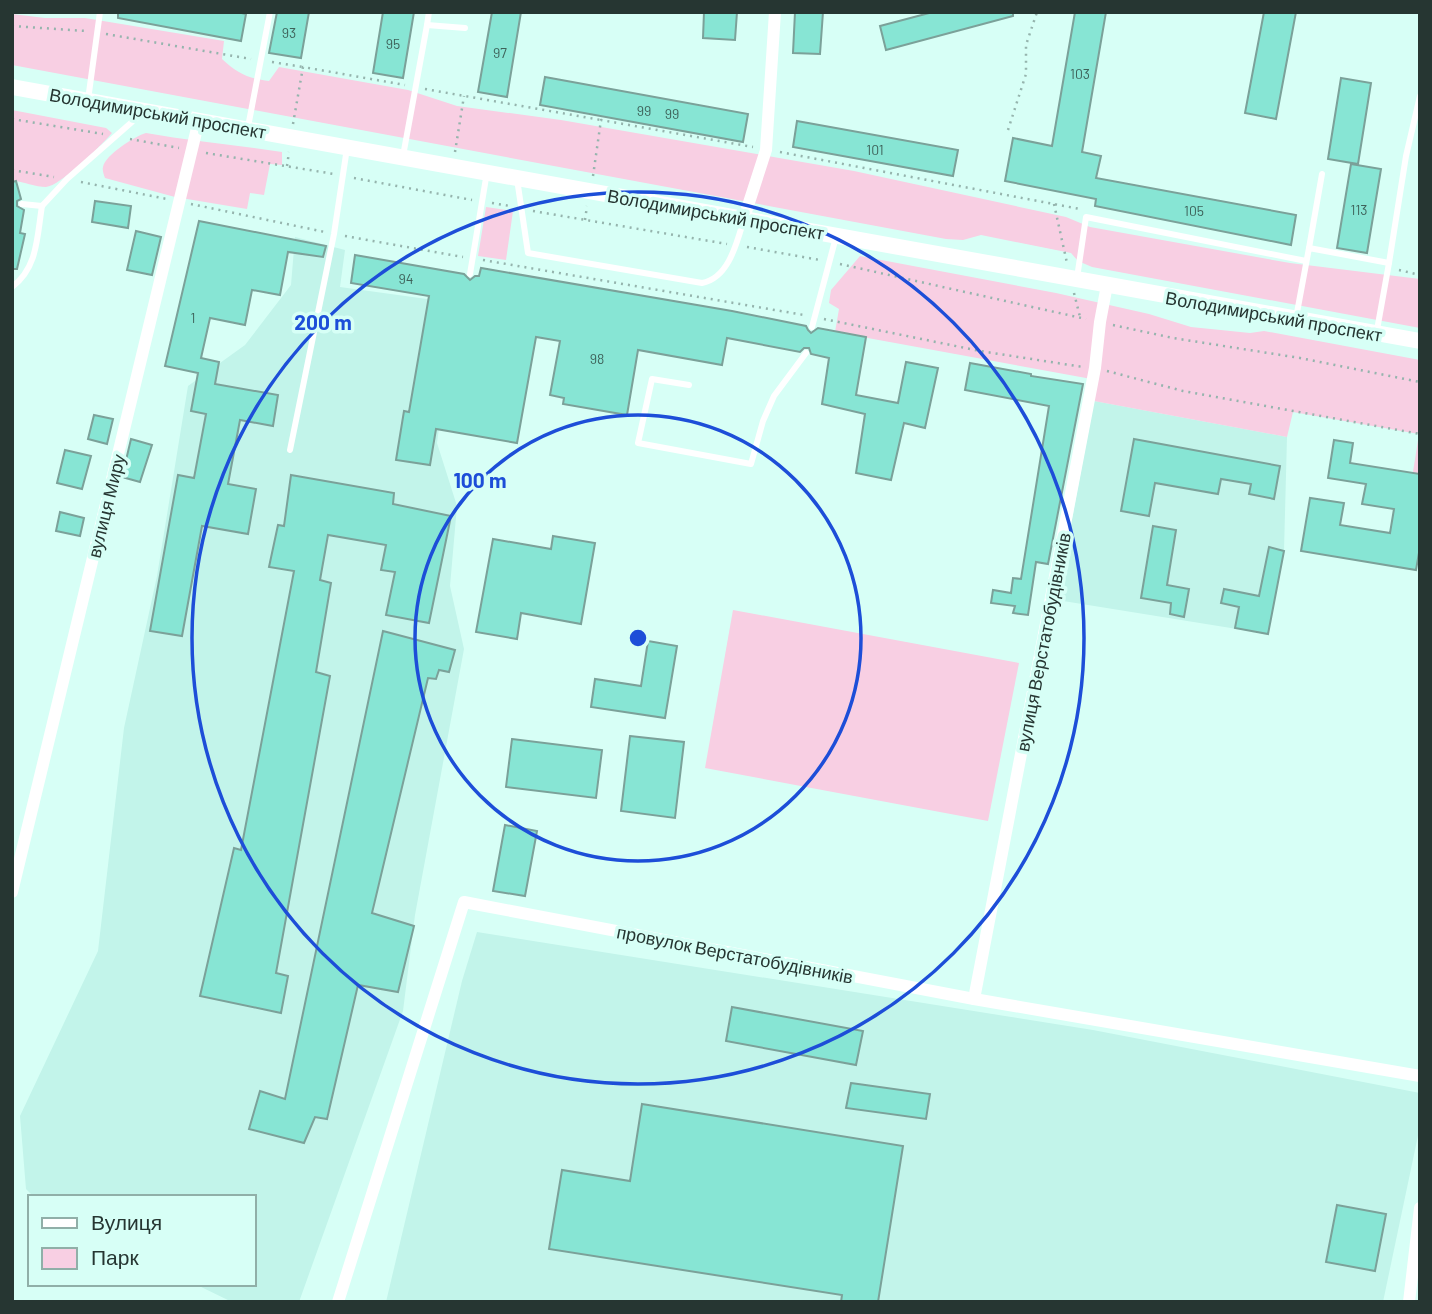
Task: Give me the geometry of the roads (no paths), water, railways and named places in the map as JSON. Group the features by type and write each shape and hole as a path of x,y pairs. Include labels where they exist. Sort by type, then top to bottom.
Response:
{"main road":[{"name":"Володимирський проспект","path":"12,87 1420,341"}],"street":[{"path":"744,218 766,149 775,12"},
{"name":"вулиця Миру","path":"12,892 200,120"},
{"name":"вулиця Верстатобудівників","path":"974,999 1096,368 1107,285"},
{"name":"провулок Верстатобудівників","path":"338,1302 464,902 974,999 1420,1076"},
{"path":"1409,1302 1420,1208"}],"lane":[{"path":"88,100 100,12"},
{"path":"248,128 270,12"},
{"path":"402,156 429,12"},
{"path":"427,25 465,28"},
{"path":"1376,334 1406,156 1420,96"},
{"path":"12,287 26,274 33,262 42,206 66,179 144,111"},
{"path":"290,450 334,234 347,146"},
{"path":"470,274 488,172"},
{"path":"1295,320 1322,173"},
{"path":"517,177 528,253 702,283 717,278 736,246 744,218"},
{"path":"22,204 42,206"},
{"path":"1076,280 1086,216 1306,261"},
{"path":"812,327 836,235"},
{"path":"1309,248 1389,266"},
{"path":"689,385 652,379 638,443 751,464 763,421 774,396 806,353"}]}
